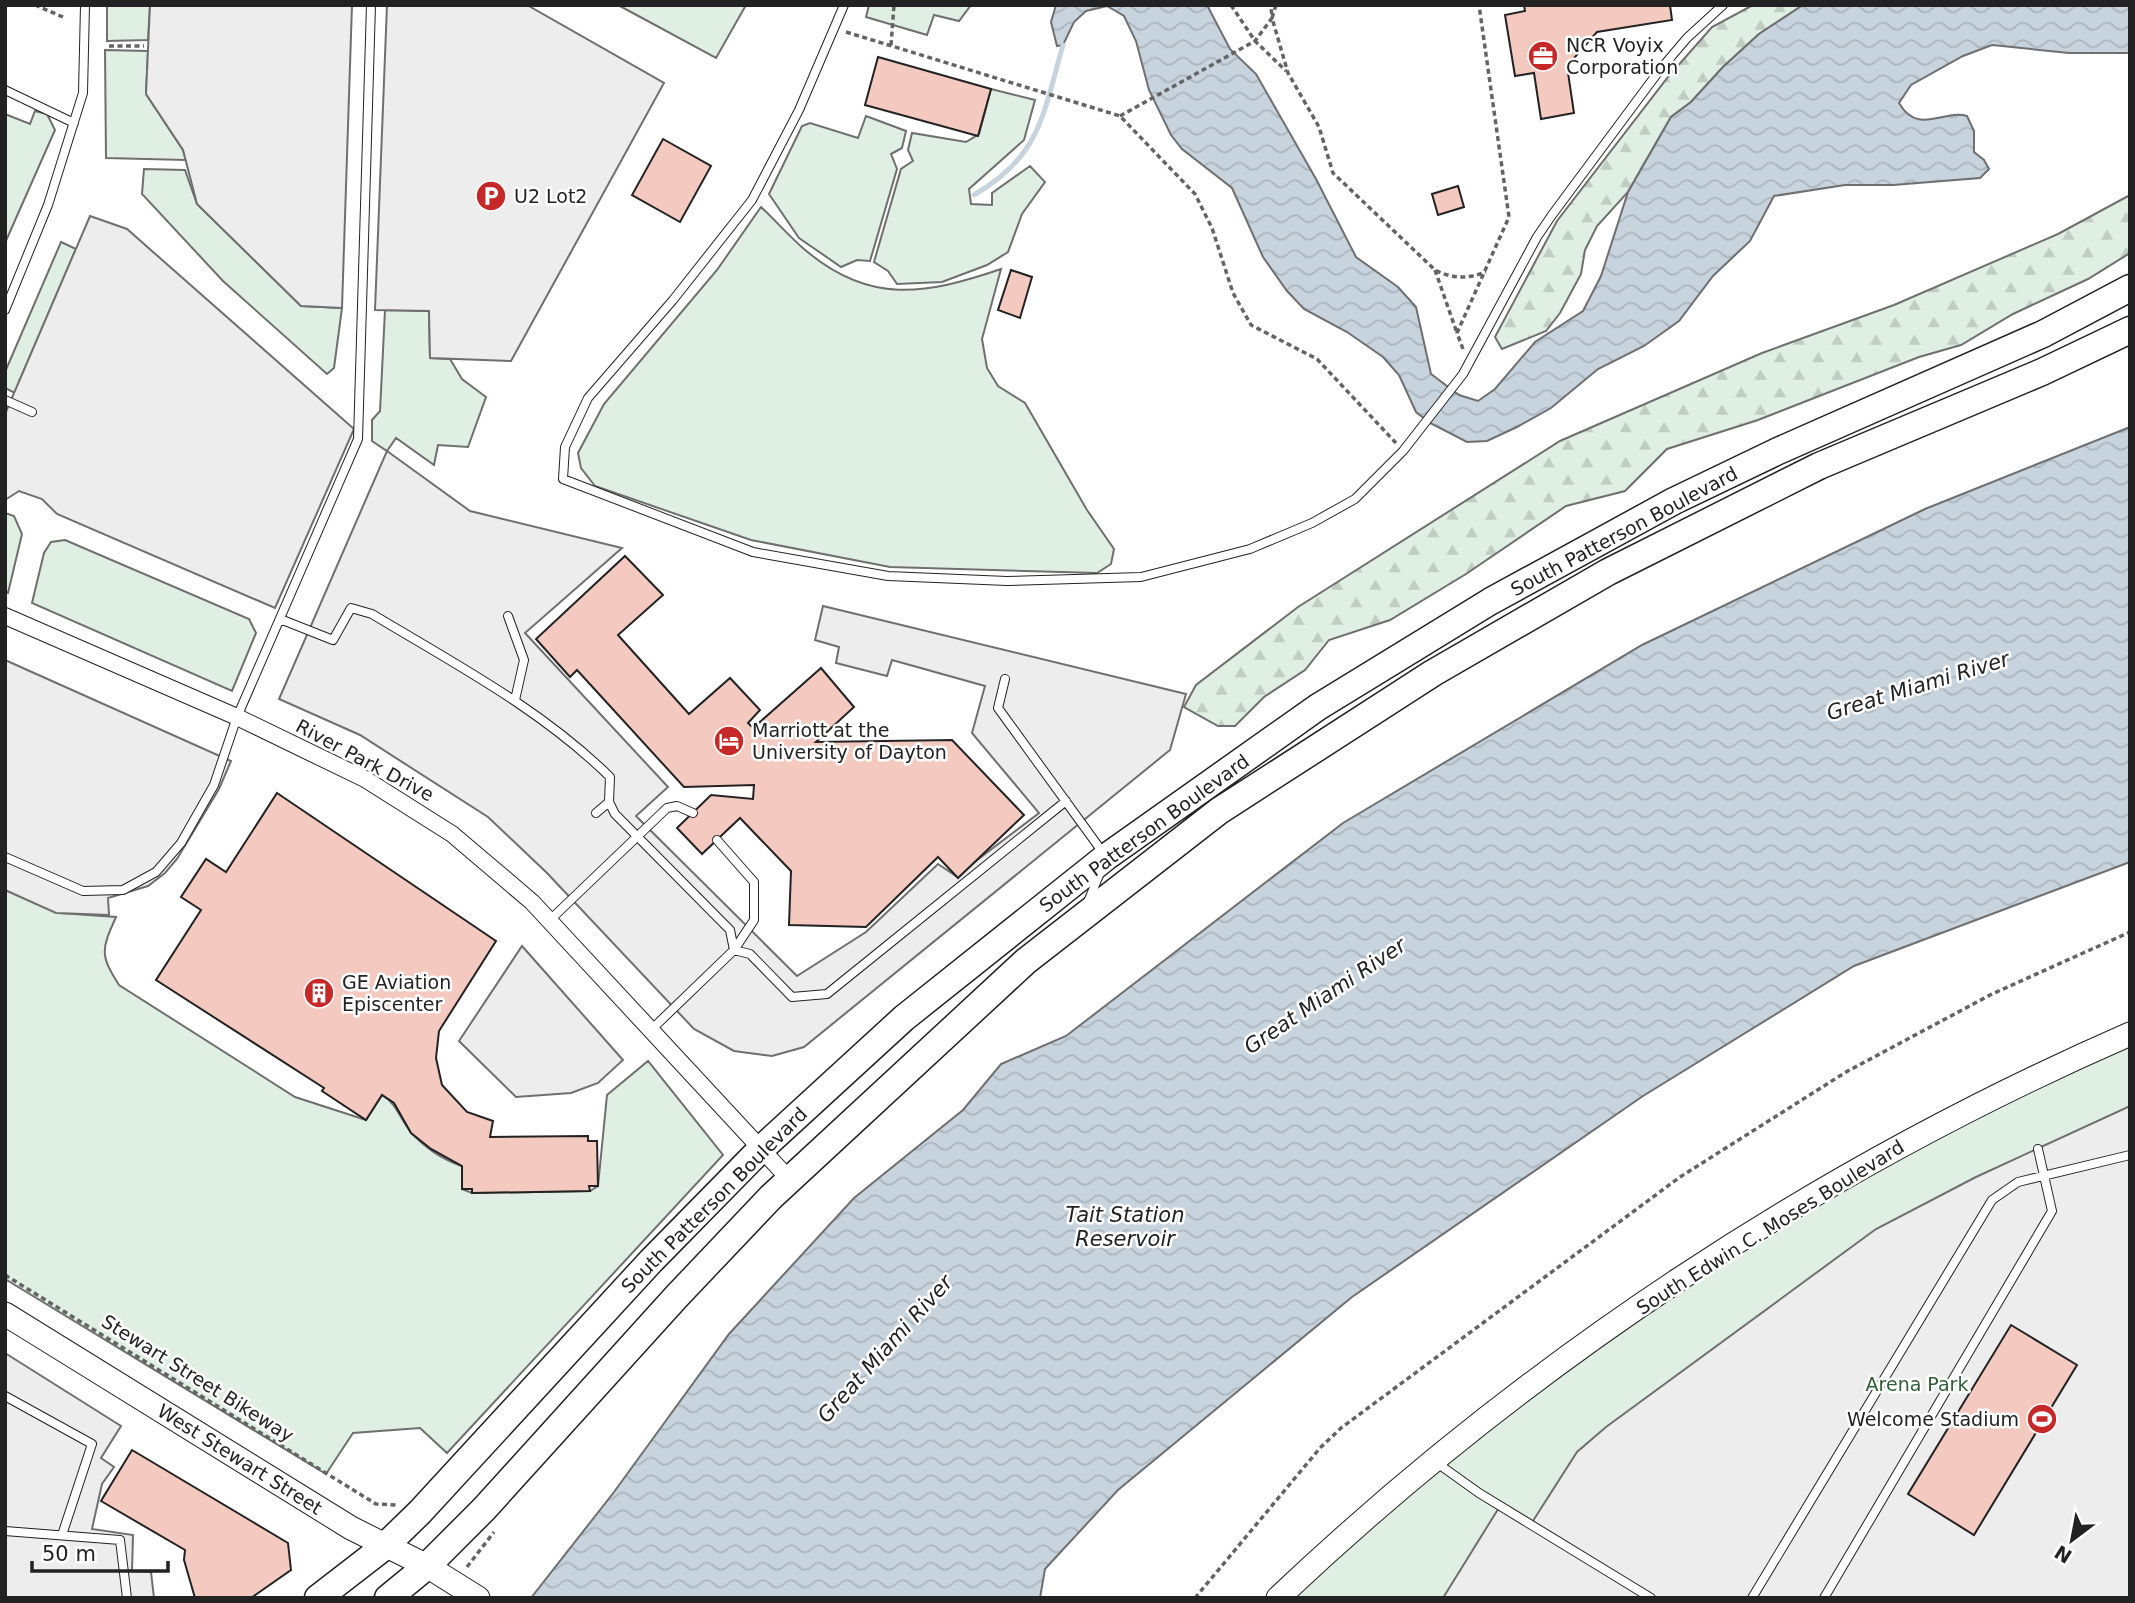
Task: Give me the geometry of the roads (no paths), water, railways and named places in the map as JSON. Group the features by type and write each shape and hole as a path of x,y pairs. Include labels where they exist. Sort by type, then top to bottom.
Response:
{"main road":[{"name":"South Patterson Boulevard","path":"318,1598 384,1547 503,1425 650,1261 760,1150 904,1018 1106,857 1318,707 1491,601 1674,501 1778,451 2043,334 2130,288"},
{"name":"South Patterson Boulevard","path":"388,1598 427,1566 517,1474 677,1296 790,1180 1026,961 1083,914 1219,811 1336,733 1608,572 1819,466 2042,372 2130,330"},
{"name":"South Edwin C. Moses Boulevard","path":"1278,1598 1432,1459 1646,1302 1834,1184 1969,1110 2130,1034"},
{"name":"West Stewart Street","path":"5,1314 384,1547 427,1566 476,1597"}],"street":[{"name":"River Park Drive","path":"5,616 237,718 347,770 419,810 488,862 550,920 790,1180"}],"lane":[{"path":"5,310 48,205 83,93 85,5"},
{"path":"5,858 83,891 122,890 156,872 181,843 205,804 237,718 358,439 371,5"},
{"path":"844,5 799,110 752,200 673,300 588,398 565,447 563,479 753,552 888,576 1007,582 1141,577 1250,549 1312,523 1355,499 1403,451 1463,374 1537,237 1659,71 1718,7"},
{"path":"5,90 74,123"},
{"path":"5,400 32,412"},
{"path":"279,619 334,640 351,608 372,614 515,700 578,745 610,776 609,802 615,814 730,930 734,950"},
{"path":"508,616 524,660 515,700"},
{"path":"1004,679 998,708 1106,857 1083,914"},
{"path":"734,950 750,954 792,997 827,994 1066,801"},
{"path":"596,813 609,802"},
{"path":"550,920 667,808 677,806 693,813"},
{"path":"652,1028 734,950 754,920 754,882 717,840"},
{"path":"1824,1598 2052,1211 2038,1149"},
{"path":"1752,1598 1992,1200 2018,1182 2130,1154"},
{"path":"5,1396 92,1444 62,1535"},
{"path":"1432,1459 1479,1493 1651,1598"},
{"path":"5,1531 120,1540 127,1598"}],"water":[{"path":"1056,5 1207,5 1230,49 1256,74 1316,179 1356,257 1398,287 1416,307 1431,374 1459,395 1478,401 1495,389 1535,342 1583,311 1601,276 1628,192 1671,117 1691,102 1723,67 1759,34 1803,5 2130,5 2130,53 2069,53 1992,45 1963,56 1911,85 1899,103 1906,113 1914,118 1923,120 1967,116 1974,131 1974,152 1984,160 1989,169 1980,178 1893,185 1845,185 1774,196 1750,241 1713,276 1679,321 1644,346 1598,369 1551,408 1487,441 1467,442 1430,423 1416,412 1399,375 1383,357 1347,332 1304,309 1287,291 1263,257 1232,188 1182,149 1171,135 1149,90 1136,41 1124,16 1107,6 1086,11 1074,22 1063,45 1057,46 1051,22"},
{"name":"Tait Station Reservoir","path":"2130,427 2130,862 1854,966 1643,1096 1352,1297 1118,1490 1045,1569 1040,1598 531,1598 614,1492 729,1334 854,1198 963,1110 1001,1064 1066,1036 1343,823 1642,645 1925,509"}],"waterway":[{"path":"974,195 1013,165 1026,149 1044,113 1063,45"}],"place":[{"name":"NCR Voyix Corporation","path":"1543,56"},
{"name":"U2 Lot2","path":"491,196"},
{"name":"Marriott at the University of Dayton","path":"729,741"},
{"name":"GE Aviation Episcenter","path":"319,993"},
{"name":"Welcome Stadium","path":"2042,1419"}],"water label":[{"name":"Great Miami River","path":"1918,686"},
{"name":"Great Miami River","path":"1325,996"},
{"name":"Great Miami River","path":"885,1349"}],"park label":[{"name":"Arena Park","path":"1917,1384"}]}
